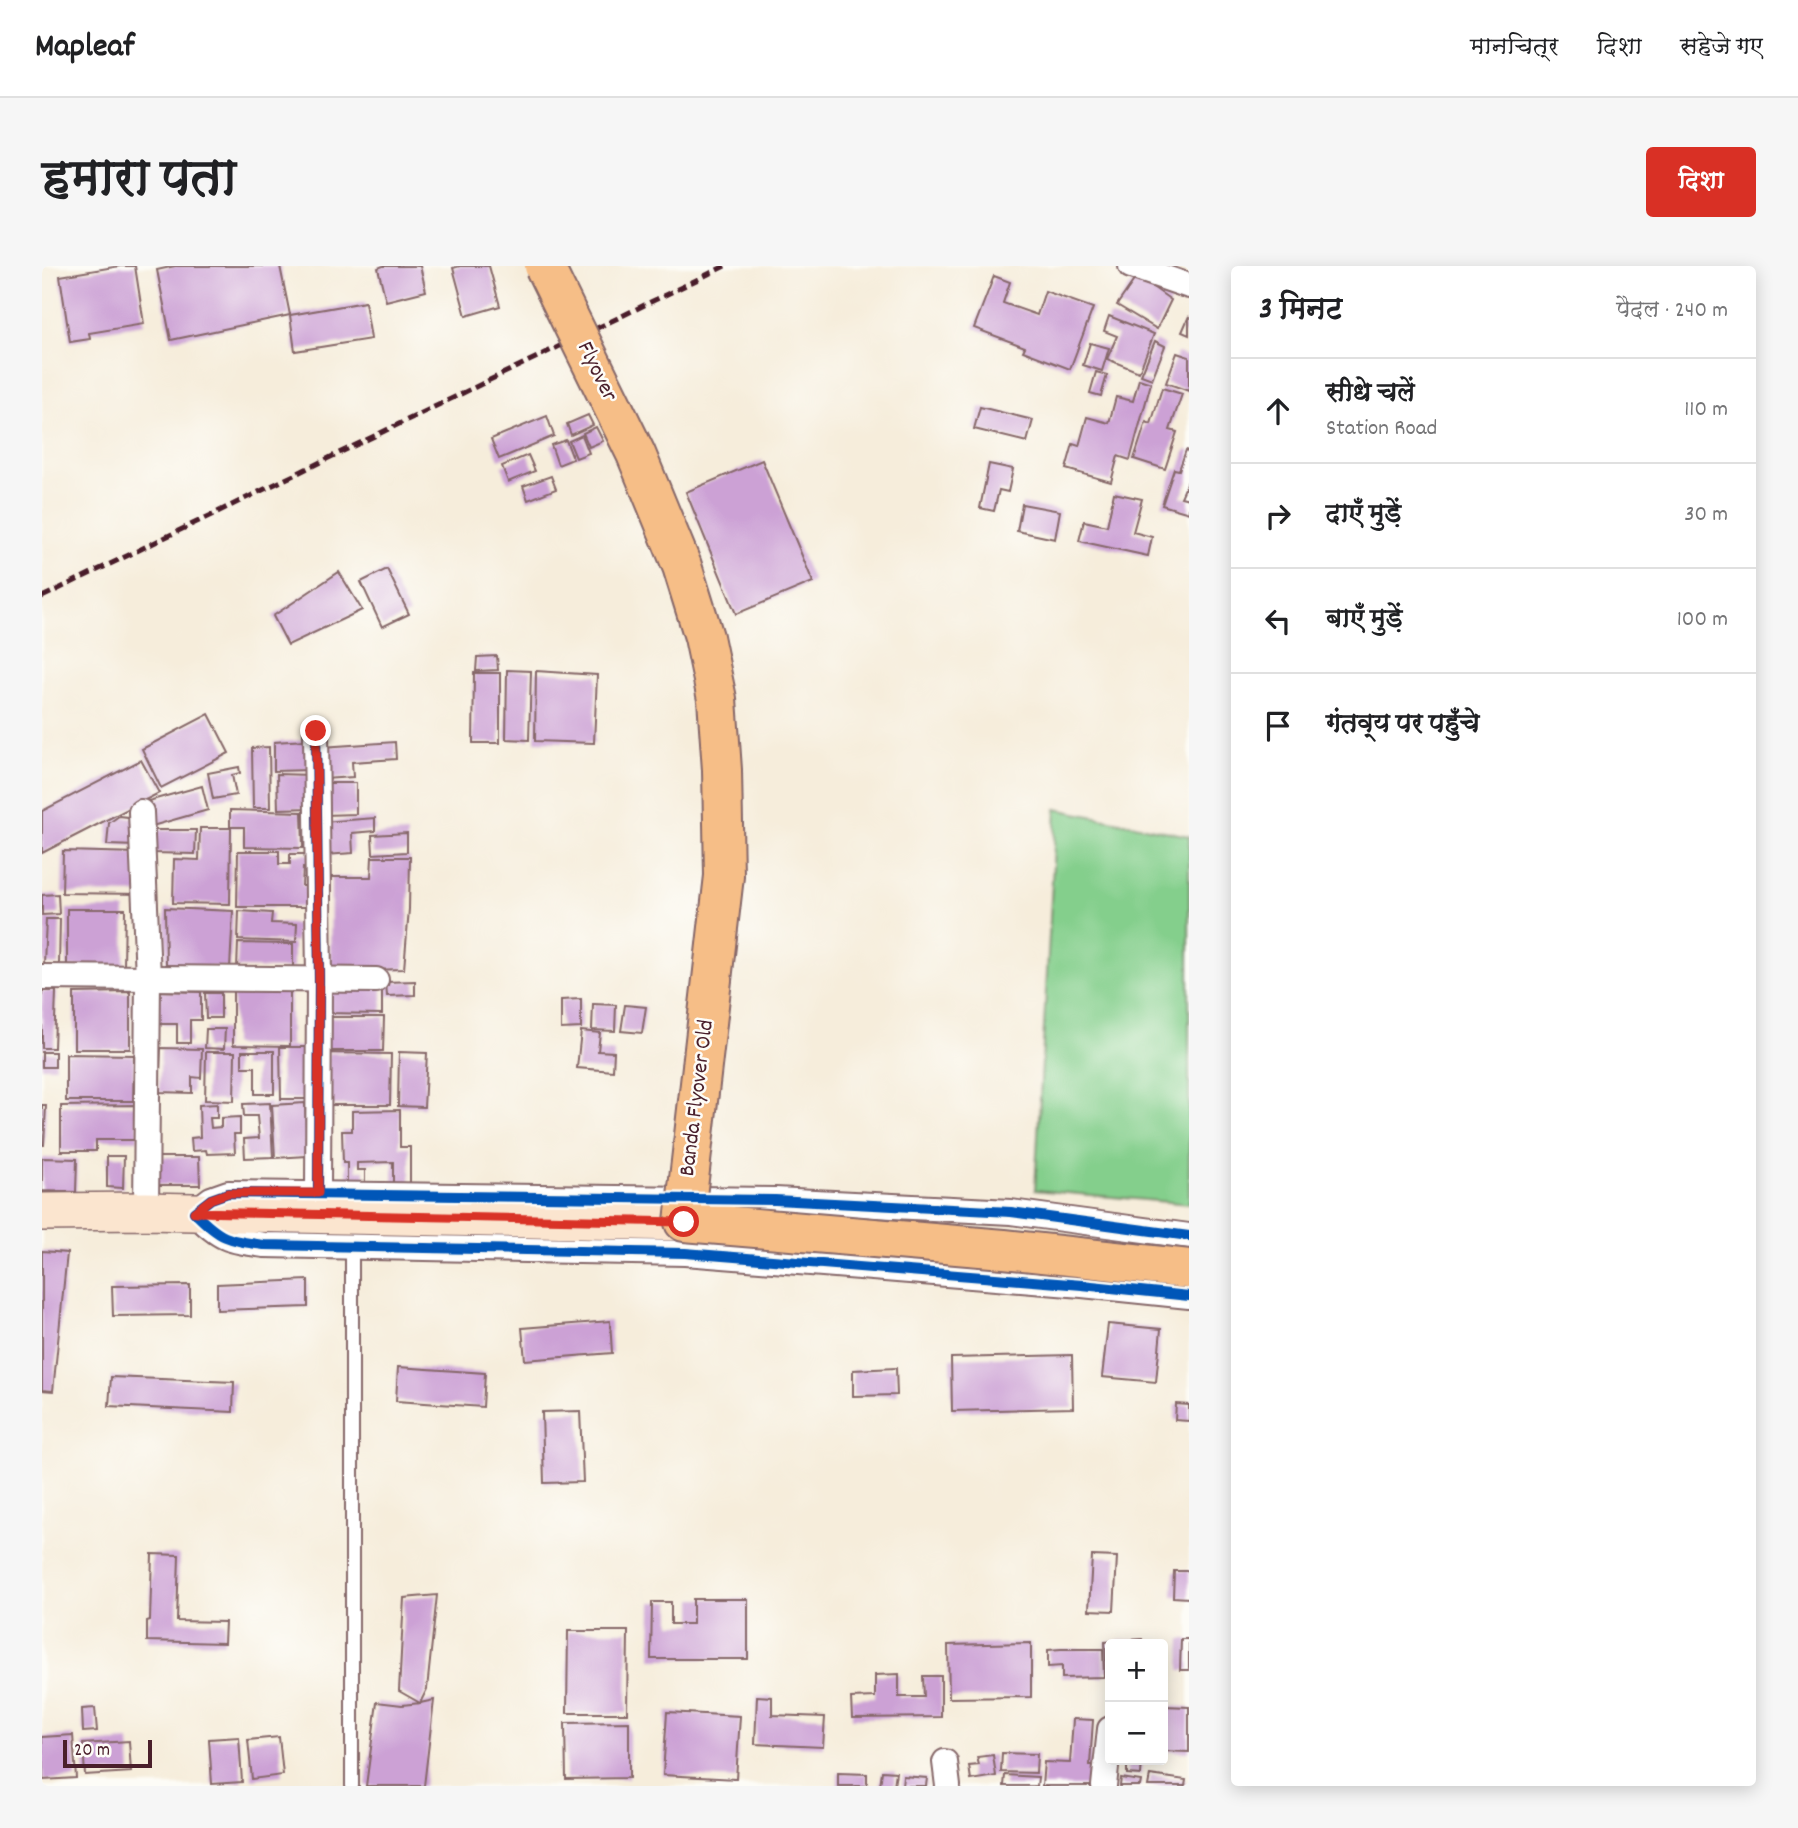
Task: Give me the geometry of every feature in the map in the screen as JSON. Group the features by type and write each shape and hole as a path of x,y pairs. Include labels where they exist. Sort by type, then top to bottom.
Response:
{"highway":[{"name":"Flyover","path":"544,266 647,479"},
{"name":"Banda Flyover Old","path":"647,479 682,566 704,637 717,699 722,770 724,876 684,1222"},
{"path":"684,1222 1189,1269"}],"main road":[{"path":"42,1212 146,1211 684,1222"}],"street":[{"path":"1131,266 1189,286"},
{"path":"316,731 318,1193"},
{"path":"141,812 148,977 146,1211"},
{"path":"42,977 376,980"},
{"path":"1189,1236 1012,1212 775,1200 228,1193 211,1199 194,1212 213,1231 228,1240 264,1245 685,1253 1069,1283 1189,1296"},
{"path":"1104,1786 1106,1765"}],"lane":[{"path":"352,1247 352,1786"}],"green space":[{"path":"1056,809 1189,836 1189,1204 1035,1190"}],"building":[{"path":"135,266 144,324 89,333 90,339 70,342 60,276"},
{"path":"175,266 280,266 290,315 171,340 157,270"},
{"path":"420,266 426,291 386,301 378,268"},
{"path":"489,266 500,306 466,316 453,268"},
{"path":"994,276 1010,282 1003,303 1037,315 1045,291 1093,308 1070,369 1023,351 1025,347 974,328"},
{"path":"1137,276 1171,300 1157,329 1117,305"},
{"path":"365,302 371,339 295,351 290,315"},
{"path":"1109,316 1154,334 1139,372 1107,359 1117,336 1104,331"},
{"path":"1189,316 1189,335 1182,332"},
{"path":"1155,341 1165,346 1152,379 1141,375"},
{"path":"1090,343 1109,348 1102,371 1083,365"},
{"path":"1177,353 1189,357 1189,391 1166,383"},
{"path":"1096,372 1107,375 1101,396 1090,393"},
{"path":"1139,379 1151,383 1130,460 1118,456 1111,482 1066,469 1073,444 1079,446 1087,417 1109,423 1116,397 1133,401"},
{"path":"1162,388 1182,394 1170,430 1177,432 1165,469 1134,459 1146,422 1151,424"},
{"path":"980,407 1033,420 1027,442 974,429"},
{"path":"588,415 593,425 571,435 567,424"},
{"path":"547,416 554,436 499,459 491,439"},
{"path":"596,427 603,441 589,447 583,433"},
{"path":"582,435 589,453 576,458 569,441"},
{"path":"566,440 573,459 558,465 551,445"},
{"path":"1186,450 1189,451 1189,479 1181,497 1189,499 1189,513 1162,505 1174,469 1179,470"},
{"path":"528,455 535,471 508,482 502,466"},
{"path":"762,460 813,582 736,614 686,492"},
{"path":"989,464 1013,469 1008,492 999,490 994,511 980,508"},
{"path":"551,476 556,489 528,500 523,486"},
{"path":"1114,493 1142,499 1133,532 1152,537 1148,556 1079,541 1084,521 1107,526"},
{"path":"1022,504 1060,511 1055,539 1017,531"},
{"path":"387,569 409,614 382,627 361,582"},
{"path":"339,572 362,610 288,645 273,616"},
{"path":"497,656 498,670 476,671 477,657"},
{"path":"507,670 531,671 529,740 506,739"},
{"path":"536,671 597,675 594,743 535,741"},
{"path":"474,673 500,673 500,743 473,743"},
{"path":"209,714 229,753 161,788 142,749"},
{"path":"306,740 309,770 274,771 274,742"},
{"path":"395,742 396,759 352,762 353,777 324,779 322,747"},
{"path":"269,747 270,808 253,808 252,748"},
{"path":"141,760 159,793 42,853 42,811"},
{"path":"239,767 240,773 232,775 236,795 213,799 208,773"},
{"path":"277,774 311,775 312,808 278,809"},
{"path":"323,783 356,783 356,814 324,815"},
{"path":"202,786 208,810 152,826 145,802"},
{"path":"230,810 302,812 303,848 244,847 244,827 230,827"},
{"path":"119,816 137,818 137,846 107,845 109,823"},
{"path":"375,818 375,831 352,833 353,853 325,855 323,822"},
{"path":"200,828 231,828 230,904 173,903 174,859 199,860"},
{"path":"155,830 196,830 195,854 154,853"},
{"path":"407,833 407,852 373,854 372,835"},
{"path":"63,851 139,853 141,894 62,893"},
{"path":"238,851 279,851 279,864 290,864 290,854 310,854 309,868 303,868 302,886 307,886 307,907 237,907"},
{"path":"372,857 410,857 404,969 330,971 331,877 371,877"},
{"path":"58,894 59,914 42,915 42,895"},
{"path":"165,908 233,911 230,968 166,965"},
{"path":"67,909 125,909 124,967 67,967"},
{"path":"239,911 272,913 271,923 297,924 296,942 238,940"},
{"path":"46,919 60,919 59,965 44,964"},
{"path":"238,943 293,944 293,969 237,968"},
{"path":"415,981 415,995 387,996 386,982"},
{"path":"327,986 382,987 382,1014 327,1013"},
{"path":"42,991 56,991 54,1048 42,1048"},
{"path":"152,991 201,992 201,1020 190,1020 190,1043 177,1043 177,1024 151,1024"},
{"path":"233,991 290,991 290,1046 233,1045"},
{"path":"130,992 130,1049 74,1049 74,993"},
{"path":"205,993 221,993 221,1018 206,1018"},
{"path":"581,999 581,1028 561,1029 561,1000"},
{"path":"593,1004 616,1005 615,1031 592,1030"},
{"path":"625,1005 646,1007 642,1033 621,1031"},
{"path":"324,1017 384,1017 383,1051 324,1051"},
{"path":"206,1029 225,1029 224,1049 205,1048"},
{"path":"581,1031 600,1033 598,1051 614,1052 613,1071 577,1068"},
{"path":"280,1047 307,1047 308,1099 281,1099"},
{"path":"161,1048 202,1049 201,1078 192,1077 192,1093 159,1092"},
{"path":"242,1051 274,1051 274,1094 255,1094 255,1067 242,1067"},
{"path":"42,1052 55,1052 55,1067 42,1067"},
{"path":"206,1052 235,1052 234,1101 205,1100"},
{"path":"399,1052 427,1053 424,1107 398,1106"},
{"path":"328,1053 391,1054 390,1105 327,1105"},
{"path":"66,1054 134,1055 133,1101 66,1101"},
{"path":"270,1103 273,1157 245,1158 244,1139 259,1138 257,1116 244,1116 243,1104"},
{"path":"305,1103 307,1156 275,1158 272,1105"},
{"path":"217,1104 217,1118 210,1118 211,1128 221,1127 221,1118 240,1117 240,1134 234,1134 235,1153 207,1154 206,1150 192,1151 191,1138 200,1137 199,1105"},
{"path":"42,1105 46,1105 44,1145 42,1145"},
{"path":"137,1105 138,1140 96,1140 96,1151 61,1151 61,1106"},
{"path":"400,1110 400,1147 410,1147 410,1189 393,1189 393,1162 357,1163 357,1170 365,1170 365,1193 347,1193 347,1163 343,1163 342,1131 352,1131 352,1111"},
{"path":"107,1156 124,1156 123,1188 107,1187"},
{"path":"155,1157 199,1157 200,1185 155,1185"},
{"path":"42,1158 77,1159 76,1192 42,1191"},
{"path":"42,1251 67,1253 53,1391 42,1390"},
{"path":"308,1280 308,1307 217,1310 217,1284"},
{"path":"190,1285 190,1315 113,1316 112,1286"},
{"path":"610,1321 612,1353 525,1360 522,1328"},
{"path":"1108,1324 1161,1329 1156,1382 1102,1377"},
{"path":"1072,1355 1073,1408 952,1411 951,1358"},
{"path":"398,1367 485,1373 483,1407 396,1401"},
{"path":"896,1368 897,1395 853,1396 853,1370"},
{"path":"111,1377 234,1382 233,1412 109,1406"},
{"path":"1176,1404 1189,1405 1189,1421 1175,1420"},
{"path":"580,1411 583,1482 544,1483 542,1412"},
{"path":"152,1554 179,1555 177,1621 225,1622 224,1643 147,1641"},
{"path":"1092,1556 1117,1557 1114,1611 1089,1610"},
{"path":"1174,1571 1189,1571 1189,1598 1173,1597"},
{"path":"437,1595 427,1689 420,1703 399,1691 404,1598"},
{"path":"693,1599 748,1599 748,1659 651,1659 652,1602 671,1602 671,1624 693,1624"},
{"path":"568,1631 628,1631 627,1713 567,1713"},
{"path":"1181,1639 1189,1639 1189,1670 1180,1670"},
{"path":"1031,1643 1031,1697 949,1698 948,1645"},
{"path":"1103,1649 1104,1677 1062,1678 1062,1666 1048,1667 1048,1650"},
{"path":"899,1674 899,1697 924,1697 923,1676 941,1676 941,1717 852,1718 851,1698 875,1697 875,1675"},
{"path":"757,1696 772,1697 772,1715 825,1717 823,1747 755,1744"},
{"path":"434,1700 424,1786 366,1786 377,1702 402,1705"},
{"path":"1168,1706 1189,1707 1189,1752 1168,1751"},
{"path":"95,1708 97,1731 83,1732 82,1709"},
{"path":"667,1712 740,1716 736,1779 663,1775"},
{"path":"1073,1719 1093,1720 1090,1765 1094,1765 1092,1786 1042,1786 1044,1762 1070,1763"},
{"path":"629,1722 629,1778 566,1779 565,1723"},
{"path":"73,1735 76,1778 43,1780 42,1737"},
{"path":"239,1737 242,1782 212,1784 209,1739"},
{"path":"279,1737 283,1775 252,1779 248,1740"},
{"path":"129,1741 131,1772 85,1775 83,1744"},
{"path":"1002,1753 1037,1754 1036,1773 1001,1772"},
{"path":"993,1755 996,1776 971,1780 969,1766 979,1765 977,1757"},
{"path":"1127,1765 1142,1765 1141,1775 1127,1774"},
{"path":"882,1771 896,1772 894,1786 880,1786"},
{"path":"838,1773 867,1774 867,1786 838,1786"},
{"path":"1005,1775 1038,1777 1037,1786 1004,1786"},
{"path":"1150,1775 1186,1780 1185,1786 1148,1786"},
{"path":"903,1776 927,1778 926,1786 902,1786"},
{"path":"1121,1778 1141,1781 1140,1786 1120,1786"}],"railway":[{"path":"42,597 725,266"}],"cycle path":[{"path":"316,731 318,1193"},
{"path":"1189,1236 1011,1212 775,1200 228,1193 211,1199 194,1212 225,1237 264,1245 685,1253 1189,1296"}],"route":[{"path":"316,731 318,1193 228,1193 211,1199 194,1212 684,1222"}]}
